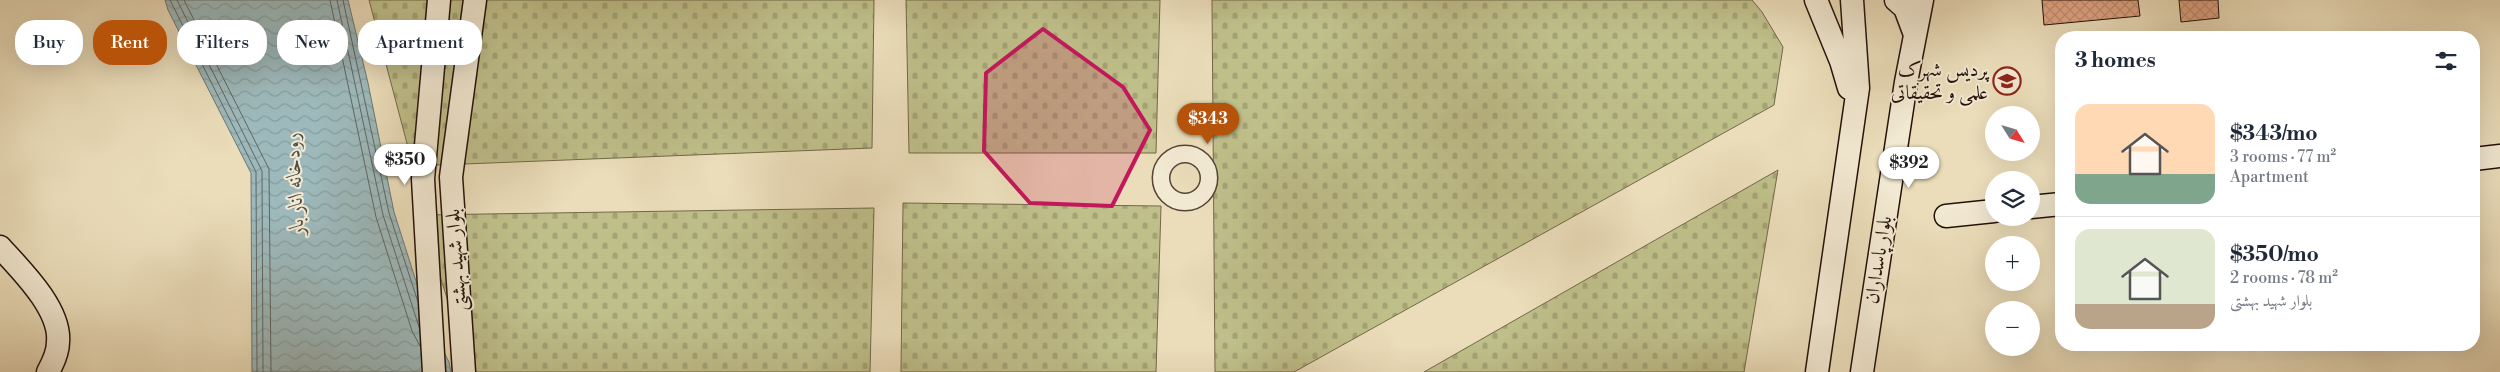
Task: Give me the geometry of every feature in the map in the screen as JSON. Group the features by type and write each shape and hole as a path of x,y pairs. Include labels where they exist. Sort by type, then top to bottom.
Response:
{"main road":[{"name":"بلوار شهید بهشتی","path":"434,372 424,179 439,0"},
{"name":"بلوار شهید بهشتی","path":"464,372 451,177 475,0"},
{"path":"1816,0 1841,61 1855,107"},
{"path":"1896,0 1905,8 1914,32"},
{"name":"بلوار پاسداران","path":"1862,372 1914,32 1922,0"},
{"path":"1817,372 1858,88 1854,1"},
{"path":"2480,158 2500,156"},
{"path":"2040,206 2055,205"},
{"path":"1946,216 1985,212"},
{"path":"0,248 40,294 55,322 58,344 48,372"}],"highlighted area":[{"path":"1043,29 1123,87 1150,130 1112,206 1030,203 984,151 986,73"}],"green space":[{"path":"369,0 874,0 872,148 413,166 386,65 482,65 482,20 374,20"},
{"path":"906,0 1160,0 1156,153 909,153"},
{"path":"1212,0 1752,0 1762,12 1783,47 1774,105 1294,372 1215,372"},
{"path":"1778,170 1744,372 1424,372"},
{"path":"903,203 1161,206 1156,372 901,372"},
{"path":"874,208 870,372 471,372 420,215"}],"water":[{"name":"رودخانه انار بار","path":"165,0 348,0 358,42 358,65 364,65 394,212 430,325 449,362 451,372 252,372 251,173 196,65 267,65 267,20 177,20 177,28"}],"building":[{"path":"2042,0 2138,0 2140,16 2044,25"},
{"path":"2179,0 2218,0 2219,18 2181,22"}],"place":[{"name":"پردیس شهرک علمی و تحقیقاتی","path":"2007,81"}]}
